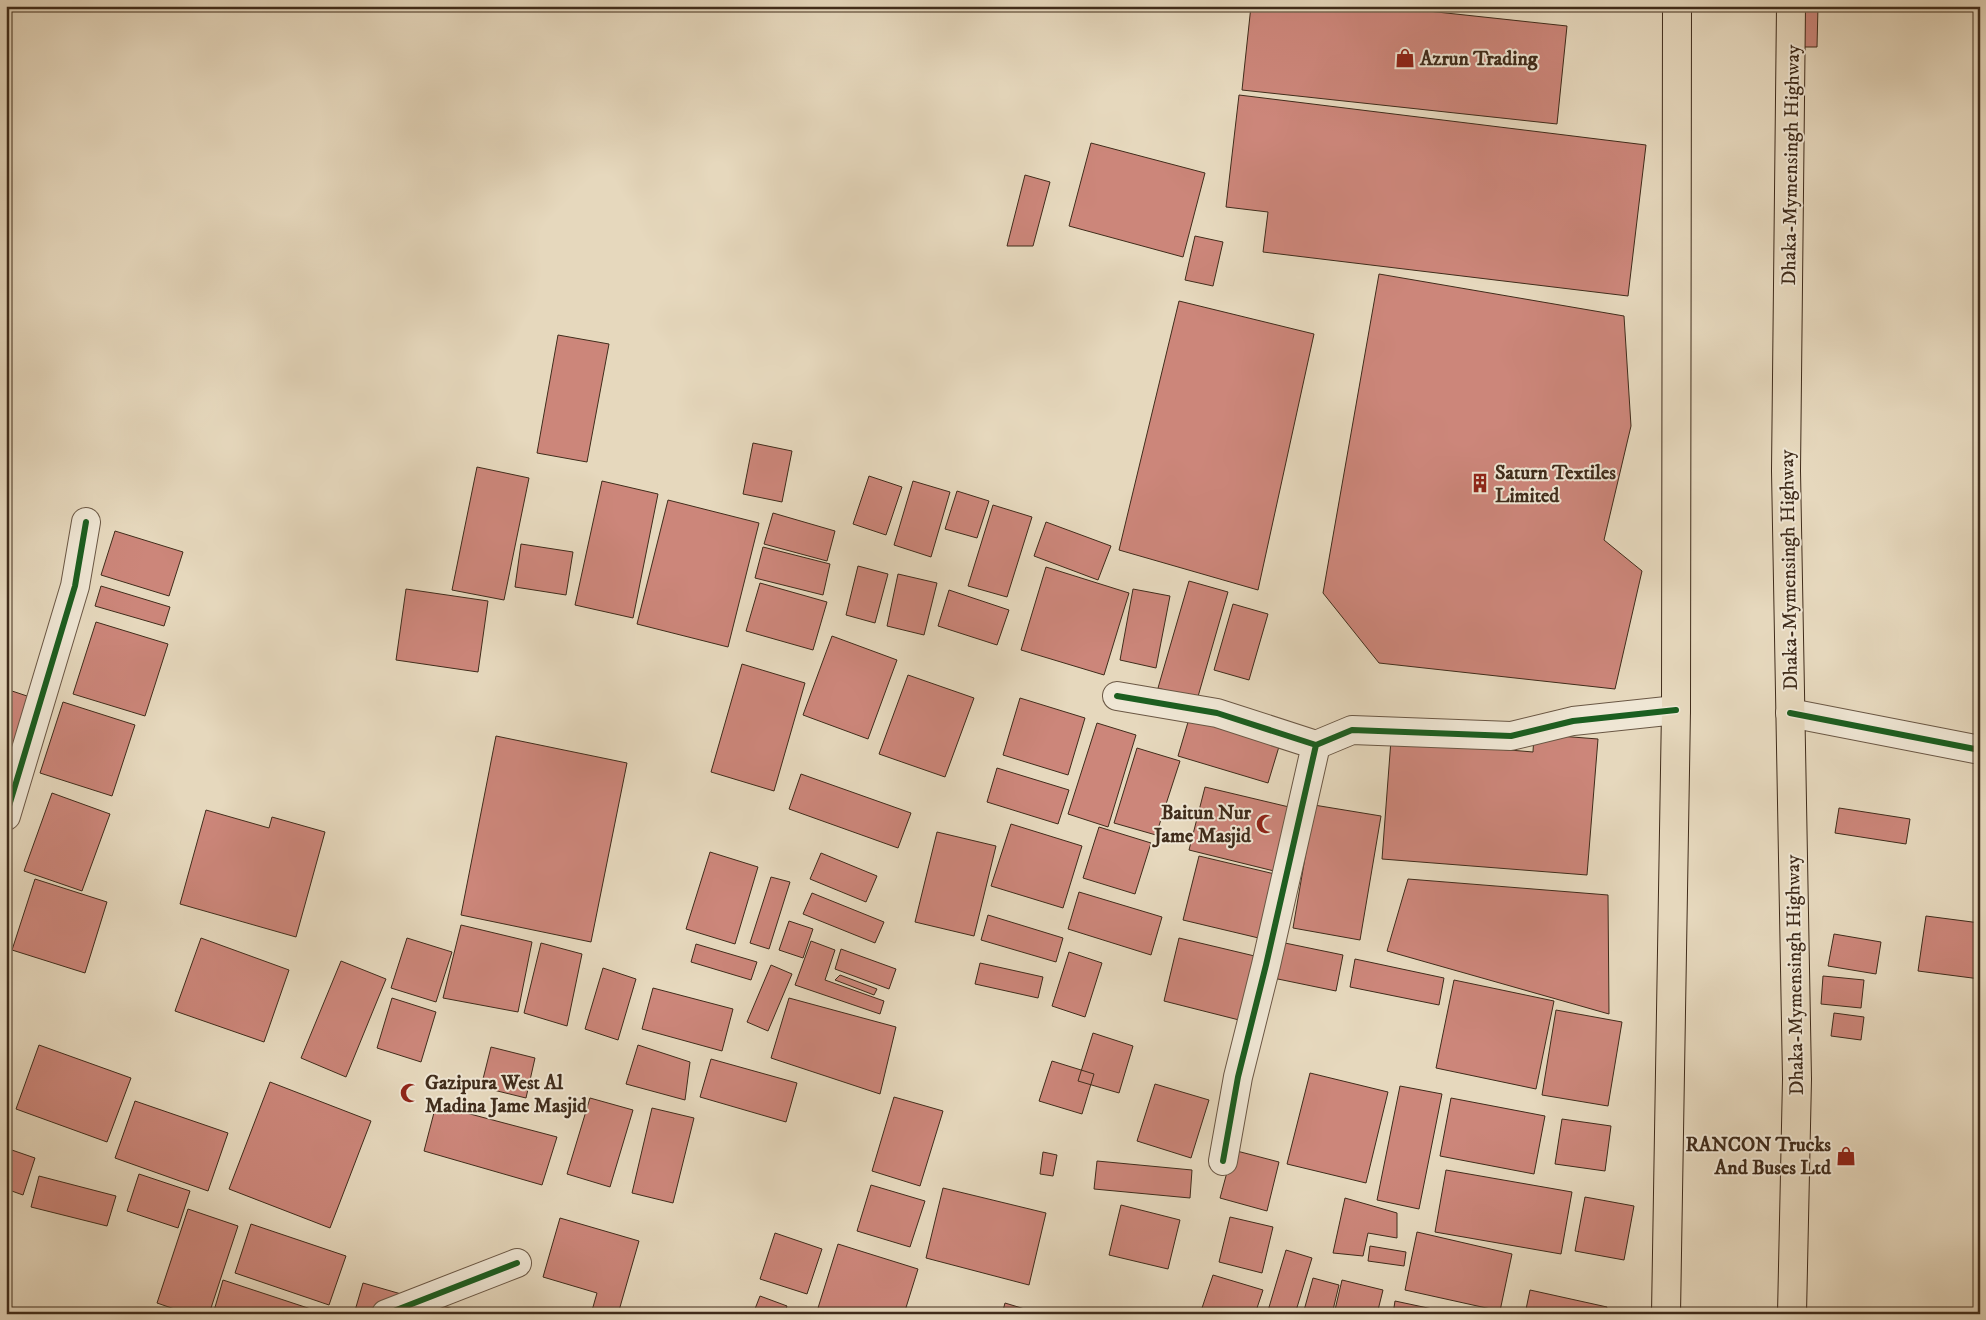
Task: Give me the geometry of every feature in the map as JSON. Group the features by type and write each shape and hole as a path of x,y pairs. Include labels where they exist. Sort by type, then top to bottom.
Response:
{"highway":[{"path":"1666,1314 1676,710 1677,6"},
{"name":"Dhaka-Mymensingh Highway","path":"1792,6 1786,471 1797,1078 1792,1314"}],"street":[{"path":"6,816 75,586 86,522"},
{"path":"1117,696 1216,713 1316,745 1352,730 1511,736 1573,722 1676,710"},
{"path":"1790,713 1980,750"},
{"path":"1223,1161 1238,1077 1266,965 1316,745"},
{"path":"386,1314 517,1263"}],"building":[{"name":"Azrun Trading","path":"1251,6 1381,6 1567,26 1557,124 1242,90"},
{"path":"1793,6 1818,6 1817,47 1793,47"},
{"path":"1239,95 1646,145 1628,296 1263,252 1268,212 1226,207"},
{"path":"1091,143 1205,173 1183,257 1069,226"},
{"path":"1025,175 1050,182 1033,246 1007,246"},
{"path":"1195,236 1223,242 1213,286 1185,280"},
{"name":"Saturn Textiles Limited","path":"1379,274 1624,316 1631,426 1604,540 1642,571 1615,689 1379,663 1323,593"},
{"path":"1179,301 1314,334 1258,590 1119,550"},
{"path":"558,335 609,344 587,462 537,453"},
{"path":"753,443 792,451 782,502 743,494"},
{"path":"477,467 529,478 504,600 452,590"},
{"path":"869,476 902,487 886,535 853,524"},
{"path":"602,481 658,494 633,618 575,605"},
{"path":"913,481 950,492 931,557 894,545"},
{"path":"957,491 989,501 977,538 945,529"},
{"path":"668,500 759,523 728,647 637,624"},
{"path":"993,505 1032,517 1007,597 968,586"},
{"path":"773,513 835,531 827,561 764,544"},
{"path":"1046,522 1111,546 1098,580 1034,556"},
{"path":"115,531 183,552 169,596 101,575"},
{"path":"521,544 573,552 566,595 515,587"},
{"path":"763,547 830,564 823,595 755,578"},
{"path":"858,566 888,574 875,623 846,615"},
{"path":"1046,567 1129,593 1104,675 1021,650"},
{"path":"898,574 937,583 924,635 887,626"},
{"path":"1189,581 1228,592 1197,700 1158,688"},
{"path":"760,583 827,602 813,650 746,631"},
{"path":"101,586 170,607 164,626 95,606"},
{"path":"406,589 488,601 478,672 396,660"},
{"path":"1133,589 1170,596 1156,668 1120,660"},
{"path":"949,590 1009,610 997,645 938,626"},
{"path":"1233,604 1268,614 1249,680 1214,670"},
{"path":"96,622 168,644 145,716 73,694"},
{"path":"832,636 897,660 868,739 803,715"},
{"path":"742,664 805,683 774,791 711,772"},
{"path":"908,675 974,698 945,777 879,754"},
{"path":"6,689 33,698 15,756 6,753"},
{"path":"1020,698 1085,718 1068,775 1003,755"},
{"path":"63,702 135,725 112,796 40,773"},
{"path":"1191,712 1281,740 1268,783 1178,756"},
{"path":"1097,723 1136,735 1108,827 1068,814"},
{"path":"1534,734 1598,739 1587,875 1382,859 1391,740 1533,752"},
{"path":"496,736 627,763 591,942 461,915"},
{"path":"1137,748 1180,761 1156,835 1114,823"},
{"path":"997,768 1069,790 1058,824 987,802"},
{"path":"801,774 911,813 898,848 789,809"},
{"path":"1205,787 1289,807 1274,871 1189,850"},
{"path":"52,793 110,814 82,891 24,871"},
{"path":"1314,805 1381,816 1360,940 1293,928"},
{"path":"1839,808 1910,819 1906,844 1835,833"},
{"path":"206,810 269,828 272,817 325,832 296,937 180,904"},
{"path":"1011,824 1082,846 1063,908 991,886"},
{"path":"1099,827 1151,843 1135,894 1083,878"},
{"path":"937,832 996,846 974,936 915,922"},
{"path":"710,852 758,867 735,944 686,929"},
{"path":"821,853 877,876 866,902 810,879"},
{"path":"1199,856 1283,876 1267,940 1183,920"},
{"path":"771,877 790,882 769,949 750,943"},
{"path":"35,879 107,902 85,973 12,950"},
{"path":"1408,879 1608,895 1609,1014 1387,951"},
{"path":"1079,892 1162,917 1151,955 1068,929"},
{"path":"812,893 884,922 875,943 803,914"},
{"path":"988,915 1063,938 1056,962 981,940"},
{"path":"1926,916 1980,923 1980,979 1918,971"},
{"path":"789,921 813,929 803,958 779,950"},
{"path":"461,925 532,942 518,1012 443,998"},
{"path":"1834,934 1881,942 1876,974 1828,966"},
{"path":"201,938 289,970 264,1042 175,1011"},
{"path":"407,938 452,952 436,1002 391,988"},
{"path":"1179,938 1263,958 1247,1022 1164,1001"},
{"path":"811,941 835,950 825,980 884,1001 880,1014 795,985"},
{"path":"1280,942 1343,955 1336,991 1273,978"},
{"path":"541,943 582,954 567,1026 524,1013"},
{"path":"696,944 757,962 751,980 691,962"},
{"path":"841,949 896,969 889,989 835,969"},
{"path":"1069,952 1102,963 1085,1017 1052,1006"},
{"path":"1355,959 1444,978 1439,1005 1350,987"},
{"path":"341,961 386,979 346,1077 301,1058"},
{"path":"980,963 1043,977 1038,998 975,984"},
{"path":"771,965 792,974 768,1031 747,1022"},
{"path":"603,968 636,979 618,1040 585,1029"},
{"path":"840,975 877,989 874,995 835,980"},
{"path":"1823,976 1864,980 1861,1008 1821,1004"},
{"path":"1454,980 1554,1001 1536,1089 1436,1068"},
{"path":"653,988 733,1009 722,1051 642,1029"},
{"path":"392,998 436,1012 421,1062 377,1048"},
{"path":"789,998 896,1027 880,1094 771,1058"},
{"path":"1556,1010 1622,1022 1608,1106 1542,1095"},
{"path":"1834,1013 1864,1017 1861,1040 1831,1036"},
{"path":"1093,1033 1133,1046 1119,1093 1078,1081"},
{"path":"39,1045 131,1078 107,1142 16,1109"},
{"path":"638,1045 690,1062 685,1100 626,1084"},
{"path":"491,1047 535,1058 526,1098 481,1087"},
{"path":"711,1059 797,1083 786,1122 700,1097"},
{"path":"1052,1061 1094,1074 1082,1114 1039,1101"},
{"path":"1310,1073 1388,1092 1366,1183 1287,1164"},
{"path":"270,1082 371,1121 330,1228 229,1189"},
{"path":"1155,1084 1209,1100 1191,1158 1137,1141"},
{"path":"1400,1086 1442,1094 1419,1209 1377,1200"},
{"path":"894,1097 943,1111 920,1186 872,1171"},
{"path":"590,1098 633,1110 610,1187 567,1174"},
{"path":"1451,1098 1545,1116 1534,1174 1440,1156"},
{"path":"135,1101 228,1133 208,1191 115,1158"},
{"path":"436,1105 557,1137 542,1185 424,1151"},
{"path":"652,1108 694,1118 673,1203 632,1193"},
{"path":"1562,1119 1611,1126 1605,1171 1555,1164"},
{"path":"6,1148 35,1158 23,1195 6,1189"},
{"path":"1233,1150 1279,1162 1267,1211 1220,1198"},
{"path":"1043,1152 1057,1155 1053,1176 1040,1174"},
{"path":"1097,1161 1192,1170 1190,1198 1094,1189"},
{"path":"1446,1170 1572,1192 1561,1254 1435,1232"},
{"path":"139,1174 190,1191 178,1228 127,1211"},
{"path":"39,1176 116,1196 107,1226 31,1207"},
{"path":"871,1185 925,1201 910,1247 857,1231"},
{"path":"943,1188 1046,1213 1029,1285 926,1258"},
{"path":"1585,1197 1634,1206 1624,1260 1575,1251"},
{"path":"1345,1198 1397,1213 1397,1238 1368,1233 1363,1256 1333,1253"},
{"path":"1121,1205 1180,1220 1168,1269 1109,1255"},
{"path":"188,1209 238,1226 209,1314 189,1314 157,1303"},
{"path":"1230,1217 1273,1227 1262,1273 1219,1262"},
{"path":"560,1218 639,1241 618,1314 591,1314 597,1293 543,1277"},
{"path":"251,1224 346,1256 329,1305 235,1273"},
{"path":"1417,1232 1512,1254 1500,1311 1405,1290"},
{"path":"775,1233 822,1249 807,1294 760,1279"},
{"path":"838,1244 918,1269 904,1314 835,1314 818,1308"},
{"path":"1370,1246 1406,1252 1404,1266 1368,1261"},
{"path":"1286,1250 1312,1258 1295,1314 1267,1314"},
{"path":"1213,1275 1263,1290 1255,1314 1200,1314"},
{"path":"1313,1278 1339,1285 1332,1314 1303,1314"},
{"path":"223,1280 326,1314 213,1314"},
{"path":"1342,1280 1383,1290 1377,1314 1334,1314"},
{"path":"363,1283 460,1311 459,1314 354,1314"},
{"path":"1530,1290 1607,1307 1605,1314 1525,1314"},
{"path":"760,1296 787,1306 784,1314 753,1314"},
{"path":"1395,1301 1456,1314 1393,1314"},
{"path":"1005,1303 1041,1314 1002,1314"}],"cycle path":[{"path":"6,816 75,586 86,522"},
{"path":"1117,696 1217,713 1316,745 1352,730 1511,736 1573,721 1676,710"},
{"path":"1790,713 1980,750"},
{"path":"1223,1161 1238,1077 1266,965 1316,745"},
{"path":"386,1314 517,1263"}],"place":[{"name":"Azrun Trading","path":"1405,58"},
{"name":"Saturn Textiles Limited","path":"1480,483"},
{"name":"Baitun Nur Jame Masjid","path":"1266,824"},
{"name":"Gazipura West Al Madina Jame Masjid","path":"410,1093"},
{"name":"RANCON Trucks And Buses Ltd","path":"1846,1156"}]}
